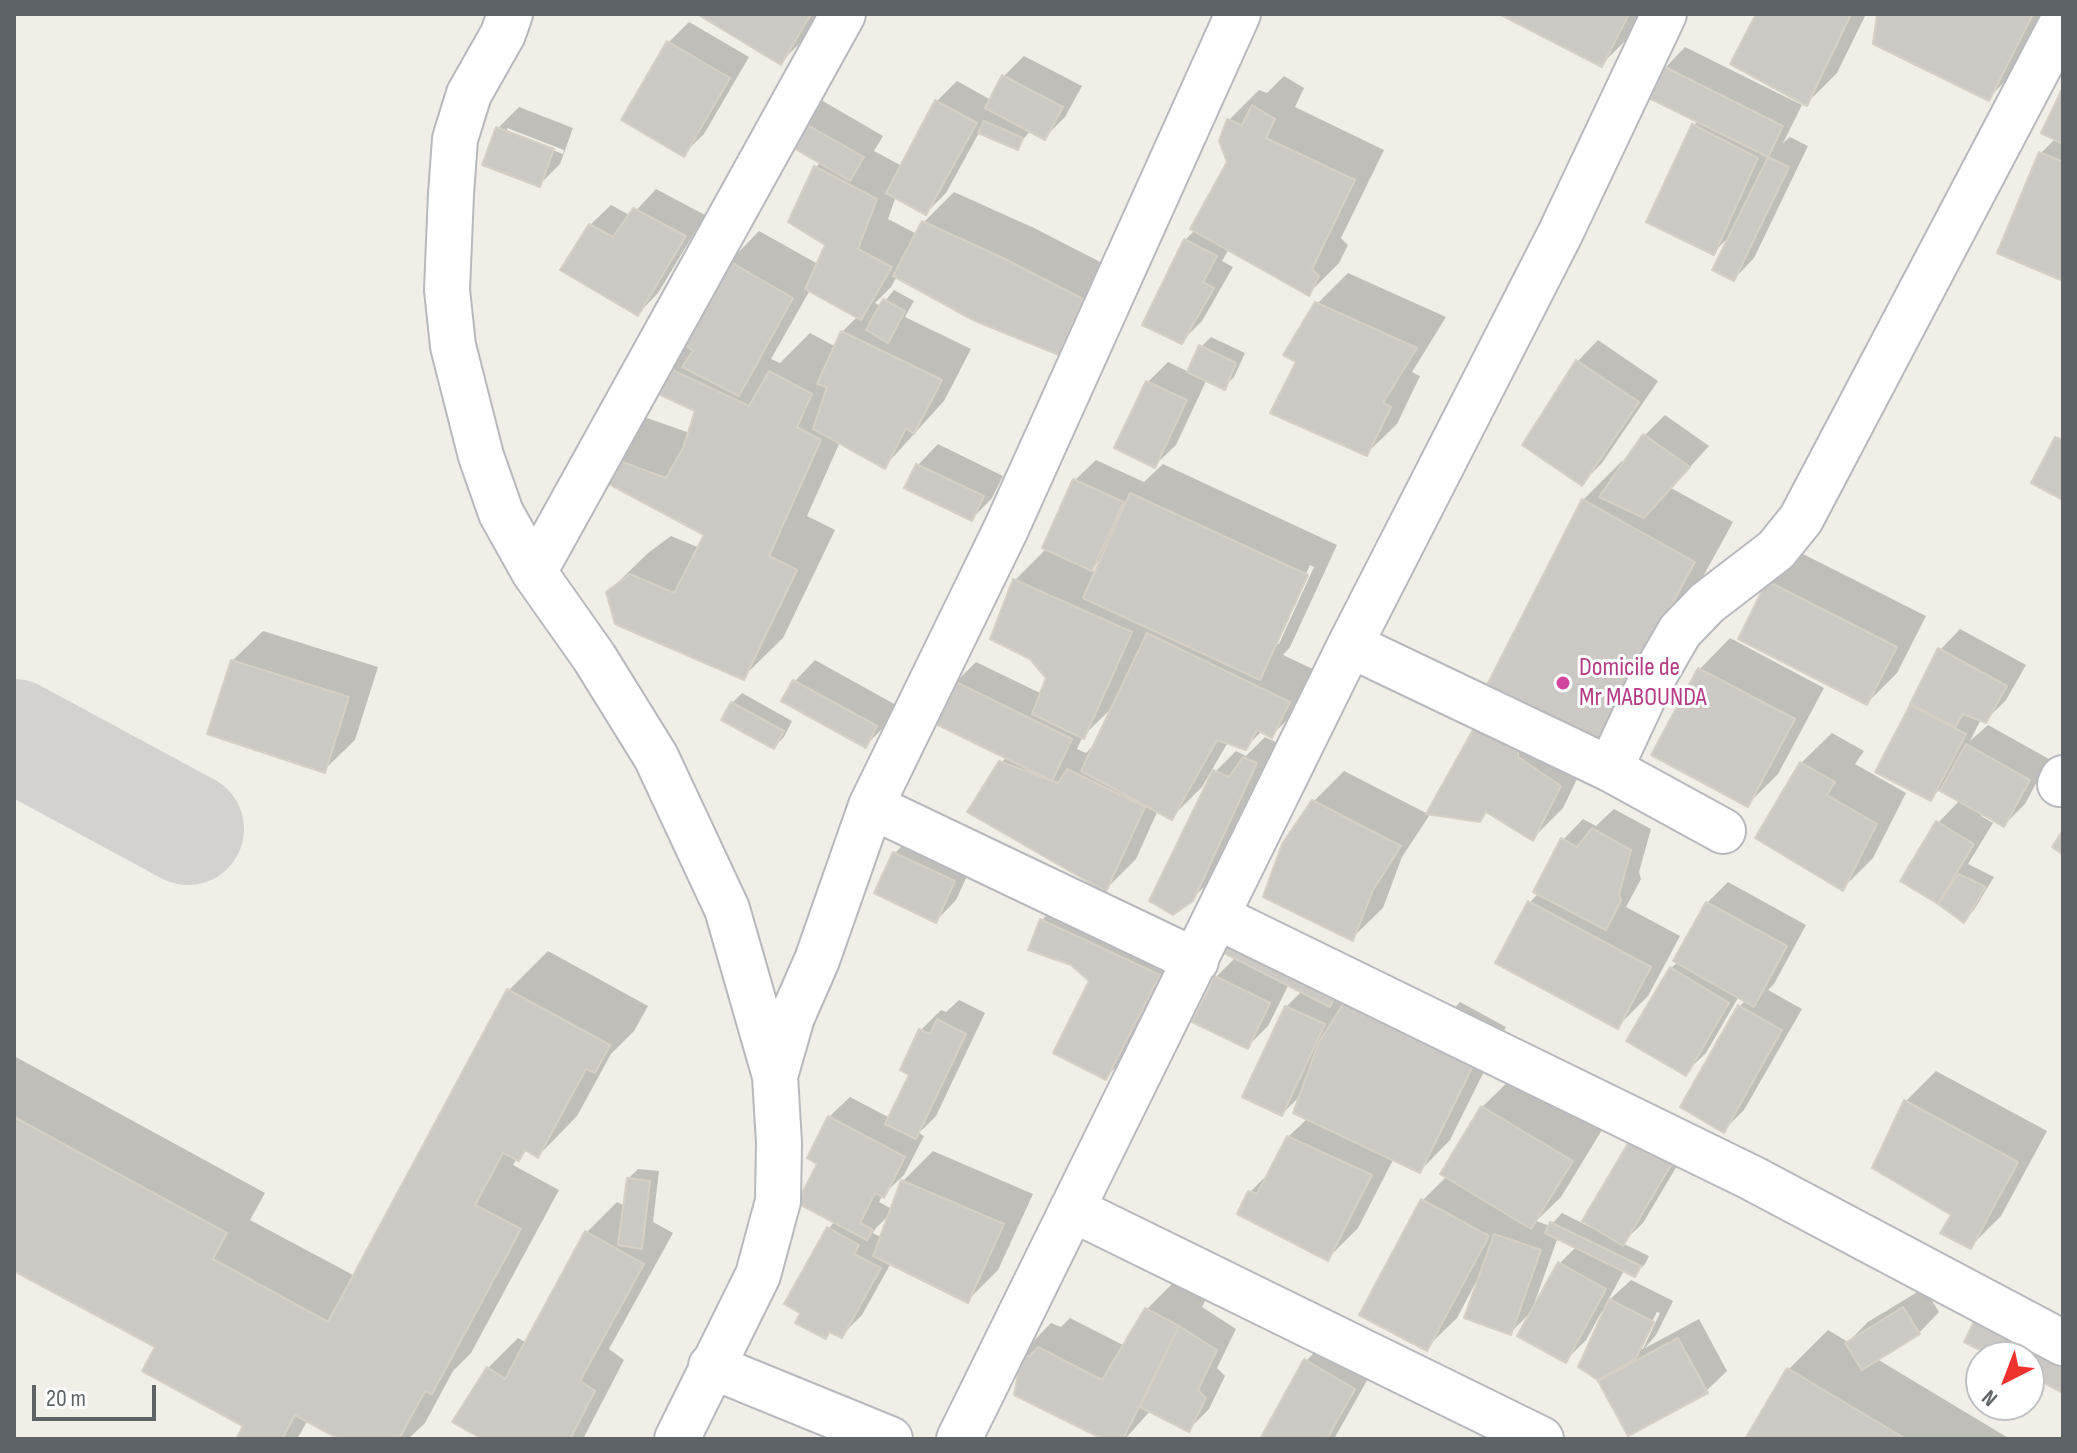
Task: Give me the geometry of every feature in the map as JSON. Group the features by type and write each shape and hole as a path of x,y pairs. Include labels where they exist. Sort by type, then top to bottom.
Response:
{"street":[{"path":"510,14 503,34 469,94 455,139 447,290 453,346 481,456 501,513 534,572 594,657 656,757 727,909 775,1076 778,1201 758,1275 677,1439"},
{"path":"534,572 843,14"},
{"path":"775,1076 792,1017 817,960 871,806 1006,529 1238,14"},
{"path":"959,1439 1350,645 1560,234 1664,14"},
{"path":"1610,769 1650,683 1680,631 1707,603 1776,550 1801,519 2063,21"},
{"path":"1350,645 1610,769 1723,831"},
{"path":"871,806 1196,961"},
{"path":"1218,917 1752,1178 2063,1343"},
{"path":"1072,1209 1541,1439"},
{"path":"711,1366 890,1439"}],"building":[{"path":"697,14 811,14 781,65"},
{"path":"1499,14 1629,14 1602,67"},
{"path":"1756,14 1851,14 1807,106 1730,64"},
{"path":"1877,14 2033,14 1989,101 1873,44"},
{"path":"667,41 730,78 684,157 621,120"},
{"path":"1663,66 1783,126 1768,157 1647,97"},
{"path":"1002,75 1063,107 1045,140 985,108"},
{"path":"2063,87 2063,144 2041,133"},
{"path":"935,100 977,123 926,215 886,193"},
{"path":"1252,105 1275,119 1266,138 1355,180 1312,269 1319,276 1309,296 1190,229 1227,162 1219,141 1227,119 1242,125"},
{"path":"793,117 864,157 850,181 780,140"},
{"path":"984,121 1023,138 1018,150 978,133"},
{"path":"1692,124 1758,158 1714,255 1646,222"},
{"path":"496,127 554,149 540,187 482,165"},
{"path":"2039,152 2063,162 2063,281 1997,253"},
{"path":"1768,157 1789,167 1734,281 1712,270"},
{"path":"814,166 877,199 858,249 892,267 861,320 805,289 825,245 788,222"},
{"path":"633,208 686,236 638,316 560,270 589,224 613,237"},
{"path":"922,221 1083,299 1059,355 973,320 893,276"},
{"path":"1184,239 1217,256 1203,282 1214,288 1182,344 1142,325"},
{"path":"727,260 793,298 739,396 682,367 693,351 679,340"},
{"path":"883,299 905,311 888,343 866,330"},
{"path":"1315,302 1417,348 1383,403 1391,407 1367,456 1270,413 1296,362 1283,355"},
{"path":"841,331 942,380 914,434 906,428 885,469 813,429 827,387 817,384"},
{"path":"1199,345 1236,363 1225,390 1187,372"},
{"path":"649,359 749,406 769,371 812,394 797,427 821,440 769,556 797,570 744,680 615,624 606,592 630,574 674,593 704,535 596,477 606,456 666,478 683,448 695,411 641,386"},
{"path":"1576,360 1639,402 1582,486 1522,445"},
{"path":"1146,381 1187,400 1155,468 1114,448"},
{"path":"1643,434 1690,467 1644,518 1599,497"},
{"path":"2055,437 2063,440 2063,500 2031,483"},
{"path":"916,464 984,496 972,521 904,488"},
{"path":"1073,479 1124,502 1092,571 1042,548"},
{"path":"1130,493 1308,575 1260,680 1083,598"},
{"path":"1582,499 1695,562 1593,748 1485,689"},
{"path":"1013,579 1132,632 1084,739 1032,714 1046,678 1030,659 990,639"},
{"path":"1767,581 1897,647 1867,705 1738,639"},
{"path":"1147,633 1290,702 1272,738 1257,730 1246,750 1217,740 1172,820 1081,771"},
{"path":"1938,648 2007,686 1986,723 1963,714 1955,727 1910,704"},
{"path":"231,660 349,697 325,773 207,734"},
{"path":"1698,668 1795,719 1748,807 1651,755"},
{"path":"793,680 877,726 866,748 781,701"},
{"path":"954,681 1072,739 1052,781 934,723"},
{"path":"731,702 784,731 774,749 721,720"},
{"path":"1910,705 1966,734 1931,801 1875,772"},
{"path":"1474,728 1518,750 1518,757 1561,786 1533,841 1486,812 1480,822 1426,814"},
{"path":"1966,744 2030,780 2004,827 1940,791"},
{"path":"1243,757 1257,763 1193,901 1173,915 1149,901 1213,770 1229,777"},
{"path":"999,761 1058,783 1067,769 1145,807 1106,892 967,812"},
{"path":"1800,762 1835,782 1827,795 1877,824 1843,891 1755,838"},
{"path":"1312,800 1401,846 1373,890 1353,941 1263,897 1282,844"},
{"path":"1936,821 1974,844 1938,904 1900,881"},
{"path":"1592,828 1631,850 1619,894 1621,901 1606,930 1533,892 1561,838 1577,847"},
{"path":"2063,830 2063,855 2052,847"},
{"path":"893,852 955,881 936,923 874,893"},
{"path":"1959,874 1986,887 1964,923 1938,904"},
{"path":"1528,901 1651,967 1618,1029 1495,963"},
{"path":"1706,902 1787,946 1754,1007 1673,961"},
{"path":"1040,919 1160,975 1106,1080 1053,1053 1089,981 1071,965 1028,950"},
{"path":"1232,933 1339,989 1330,1007 1222,952"},
{"path":"1670,967 1729,1003 1686,1076 1626,1041"},
{"path":"1215,976 1270,1003 1248,1049 1192,1022"},
{"path":"507,989 610,1045 595,1073 586,1069 538,1158 525,1150 519,1161 503,1153 475,1205 521,1229 432,1394 425,1391 399,1439 339,1439 295,1415 282,1439 236,1439 243,1426 142,1371 155,1347 14,1271 14,1117 227,1233 213,1259 328,1322"},
{"path":"1344,1003 1423,1042 1428,1032 1477,1058 1420,1173 1293,1113 1319,1042"},
{"path":"1738,1005 1782,1030 1724,1133 1680,1107"},
{"path":"1285,1006 1325,1024 1282,1116 1242,1097"},
{"path":"937,1019 966,1034 916,1139 885,1124 909,1075 900,1070 919,1029 930,1034"},
{"path":"1904,1100 2018,1162 1971,1249 1940,1233 1951,1215 1872,1168"},
{"path":"1481,1106 1573,1161 1531,1229 1440,1174"},
{"path":"828,1116 905,1157 884,1198 875,1193 860,1223 873,1230 867,1240 797,1203 817,1164 807,1158"},
{"path":"1633,1135 1674,1160 1623,1246 1582,1221"},
{"path":"1287,1136 1372,1175 1328,1261 1237,1214 1248,1191 1257,1194"},
{"path":"627,1178 650,1181 642,1249 618,1245"},
{"path":"901,1180 1004,1224 968,1303 873,1256"},
{"path":"1421,1199 1489,1236 1427,1351 1359,1315"},
{"path":"1550,1222 1641,1266 1635,1277 1545,1233"},
{"path":"827,1227 859,1245 854,1254 881,1268 842,1338 829,1332 826,1339 795,1323 800,1313 784,1304"},
{"path":"585,1231 644,1264 580,1381 595,1391 570,1439 482,1439 452,1422 487,1367 505,1379"},
{"path":"1494,1234 1541,1250 1511,1335 1464,1318"},
{"path":"1558,1262 1606,1289 1566,1363 1517,1336"},
{"path":"1609,1299 1654,1322 1636,1358 1598,1380 1578,1367"},
{"path":"1903,1307 1920,1334 1862,1370 1845,1343"},
{"path":"1145,1308 1179,1326 1123,1439 1103,1439 1014,1395 1018,1374 1009,1368 1019,1352 1029,1357 1038,1347 1102,1380"},
{"path":"1977,1315 2027,1341 1965,1341"},
{"path":"1179,1326 1217,1350 1198,1390 1206,1398 1189,1432 1140,1407"},
{"path":"1678,1338 1708,1393 1628,1436 1598,1381"},
{"path":"2045,1351 2063,1360 2063,1393 2045,1383"},
{"path":"1304,1359 1355,1389 1327,1439 1260,1439"},
{"path":"1787,1368 1906,1439 1745,1439"}],"taxiway":[{"path":"14,735 188,829"}],"place":[{"name":"Domicile de Mr MABOUNDA","path":"1563,683"}]}
